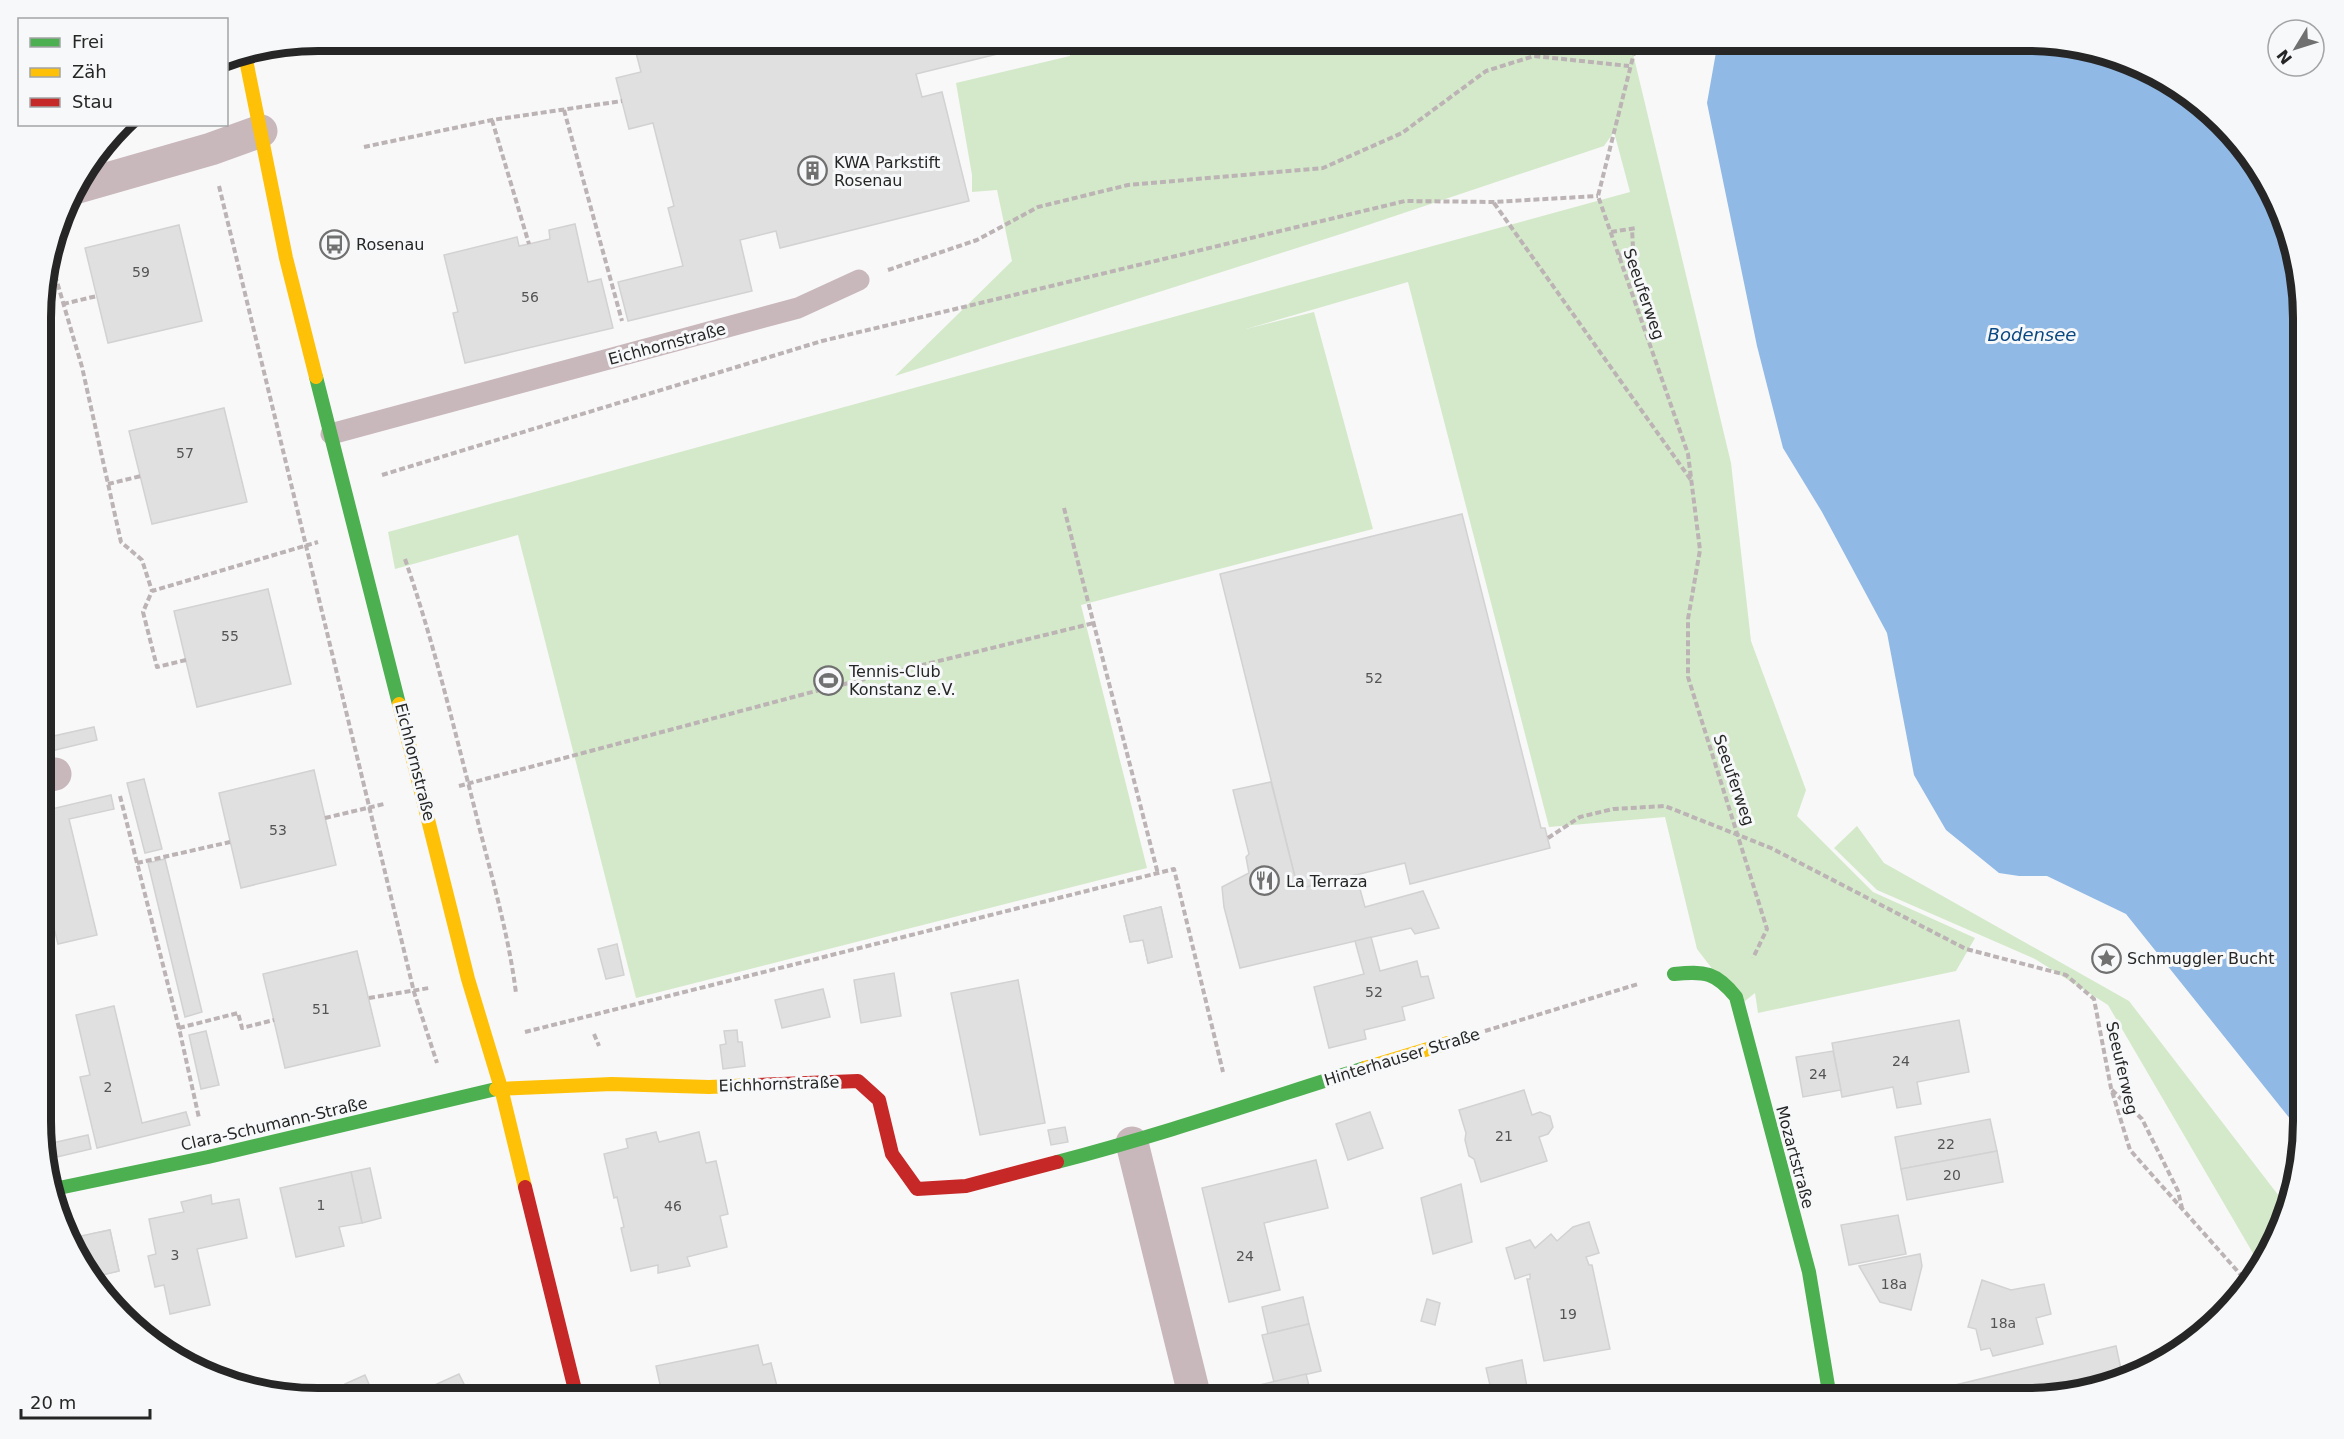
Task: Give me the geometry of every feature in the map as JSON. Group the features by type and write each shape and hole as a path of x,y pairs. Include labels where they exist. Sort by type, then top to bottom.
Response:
{"street":[{"name":"Eichhornstraße","path":"246,61 286,258 468,980 489,1043 501,1089 575,1388"},
{"path":"87,184 261,131"},
{"path":"1674,974 1704,971 1723,980 1736,997"},
{"name":"Mozartstraße","path":"1736,997 1809,1272 1828,1388"},
{"name":"Hinterhauser Straße","path":"916,1189 966,1186 1132,1143 1233,1109 1448,1043"},
{"name":"Eichhornstraße","path":"501,1089 612,1084 709,1087 858,1081 879,1100 892,1154 916,1189"},
{"name":"Clara-Schumann-Straße","path":"59,1188 208,1157 501,1089"},
{"path":"1132,1143 1193,1388"}],"lane":[{"name":"Eichhornstraße","path":"331,434 798,308 859,280"}],"path":[{"path":"378,476 834,338 1405,201 1493,202 1598,196 1634,51"},
{"path":"859,280 977,240 1038,207 1128,185 1323,168 1402,133 1486,71 1534,56 1629,66"},
{"path":"364,147 492,120 622,101"},
{"path":"564,110 624,332"},
{"path":"492,120 529,244"},
{"path":"211,148 368,807 414,992 436,1063 501,1089 519,1033 1174,869 1233,1109"},
{"name":"Seeuferweg","path":"1598,196 1688,454 1700,550 1688,620 1688,677 1736,834 1771,848 1966,949 2066,975 2094,999 2111,1088 2130,1150 2242,1277"},
{"path":"1493,202 1692,482"},
{"path":"1611,232 1634,228 1634,249 1630,253 1619,256"},
{"path":"55,274 82,367 121,542 142,560 152,591 143,612 157,667 186,660"},
{"path":"63,304 97,296"},
{"path":"108,484 141,476"},
{"path":"1064,508 1158,874"},
{"path":"152,591 356,530"},
{"path":"404,554 419,599 511,954 516,1000"},
{"path":"325,818 468,784 827,689 1094,623"},
{"path":"120,796 179,1028 208,1157"},
{"path":"1548,838 1580,816 1613,809 1665,806 1736,834 1767,929 1736,997"},
{"path":"137,863 230,843"},
{"name":"Hinterhauser Straße","path":"1448,1043 1674,974"},
{"path":"369,998 414,992 468,980"},
{"path":"179,1028 238,1013 242,1028 274,1020"},
{"path":"2111,1088 2142,1119 2178,1191 2182,1209"}],"green space":[{"path":"1070,51 1632,51 1731,463 1751,641 1806,790 1797,816 1873,892 1975,938 1956,971 1758,1013 1755,993 1740,1005 1697,949 1665,817 1549,827 1408,282 1246,329 1314,312 1373,529 1081,605 1147,868 636,998 518,535 395,569 388,532 1630,192 1614,132 1604,146 1344,233 895,376 1012,261 997,190 972,192 972,175 956,83 1070,56"},
{"path":"1857,826 1884,863 2129,1001 2281,1199 2273,1223 2255,1257 2108,1005 2035,959 1877,890 1834,848"}],"water":[{"name":"Bodensee","path":"1716,51 2061,53 2095,60 2128,71 2174,96 2215,129 2238,156 2257,185 2273,216 2284,249 2291,283 2293,318 2293,1122 2126,914 2047,876 1999,873 1946,830 1914,775 1887,633 1822,512 1783,448 1757,346 1707,103"}],"building":[{"name":"KWA Parkstift Rosenau","path":"636,51 1009,51 916,74 922,97 942,92 969,201 780,248 776,231 740,240 752,291 628,321 618,282 683,266 668,208 674,206 653,123 629,129 616,78 641,72"},
{"path":"575,224 588,282 601,279 613,328 465,363 453,313 458,312 444,255 517,237 519,246 529,244 550,239 549,230"},
{"path":"179,225 202,321 108,343 85,248"},
{"path":"224,408 247,502 152,524 129,431"},
{"path":"1462,514 1541,828 1545,828 1550,848 1410,884 1405,863 1298,889 1220,574"},
{"path":"268,589 291,684 197,707 174,611"},
{"path":"94,727 97,740 51,751 51,737"},
{"path":"314,770 336,865 241,888 219,793"},
{"path":"144,779 162,849 145,853 127,783"},
{"name":"La Terraza","path":"1271,782 1298,889 1356,875 1365,907 1423,891 1439,928 1415,934 1411,928 1240,968 1224,907 1222,887 1249,873 1246,857 1249,854 1233,790"},
{"path":"111,795 114,809 69,819 97,935 58,944 51,916 51,809"},
{"path":"165,859 202,1012 185,1017 148,863"},
{"path":"1161,907 1172,957 1148,963 1143,940 1130,942 1124,916"},
{"path":"1161,907 1172,957 1148,963 1143,940 1130,942 1124,916"},
{"path":"1371,937 1380,971 1417,961 1421,977 1428,976 1434,998 1402,1007 1405,1020 1364,1030 1366,1039 1329,1048 1314,987 1364,974 1355,941"},
{"path":"617,944 624,975 606,979 598,949"},
{"path":"357,951 380,1046 285,1068 263,974"},
{"path":"894,973 901,1016 861,1023 854,980"},
{"path":"1018,980 1045,1123 980,1135 951,993"},
{"path":"823,989 830,1017 782,1028 775,1000"},
{"path":"114,1006 142,1123 186,1112 190,1125 97,1148 80,1077 90,1075 76,1015"},
{"path":"1959,1020 1969,1072 1917,1082 1921,1104 1897,1108 1893,1087 1842,1097 1832,1043"},
{"path":"737,1030 738,1042 742,1042 745,1066 723,1069 720,1045 726,1044 724,1031"},
{"path":"206,1031 219,1085 201,1089 189,1035"},
{"path":"1833,1051 1841,1090 1803,1097 1796,1057"},
{"path":"1524,1090 1532,1115 1540,1112 1550,1116 1553,1127 1548,1134 1539,1137 1547,1161 1481,1182 1474,1159 1469,1156 1465,1140 1466,1133 1459,1110"},
{"path":"1370,1112 1383,1148 1348,1160 1336,1124"},
{"path":"1990,1119 1997,1151 1901,1169 1895,1137"},
{"path":"1065,1127 1068,1142 1051,1145 1048,1130"},
{"path":"656,1132 659,1142 699,1132 706,1163 716,1161 728,1214 720,1216 727,1247 687,1257 690,1266 658,1273 658,1265 631,1271 621,1228 624,1227 617,1197 614,1198 604,1154 628,1148 626,1139"},
{"path":"88,1135 91,1149 53,1158 52,1143"},
{"path":"1997,1151 2003,1182 1907,1200 1901,1169"},
{"path":"1316,1160 1328,1208 1264,1223 1280,1290 1229,1302 1202,1188"},
{"path":"370,1168 381,1218 362,1223 351,1172"},
{"path":"351,1172 362,1223 339,1227 344,1246 296,1257 280,1188"},
{"path":"1461,1184 1472,1242 1433,1254 1421,1198"},
{"path":"211,1195 212,1204 239,1199 247,1238 197,1249 210,1305 170,1314 164,1285 155,1287 148,1256 156,1254 149,1219 184,1212 181,1202"},
{"path":"1898,1215 1906,1254 1849,1265 1841,1225"},
{"path":"1589,1222 1599,1253 1586,1257 1589,1265 1592,1265 1610,1349 1544,1361 1527,1279 1530,1279 1530,1274 1515,1279 1506,1248 1530,1240 1535,1248 1551,1234 1557,1241 1573,1227"},
{"path":"110,1230 119,1271 101,1275 91,1234"},
{"path":"110,1230 119,1271 101,1275 78,1237"},
{"path":"1920,1254 1922,1266 1911,1310 1880,1302 1859,1266"},
{"path":"1982,1280 2011,1290 2044,1284 2051,1314 2036,1318 2043,1344 1993,1356 1990,1348 1981,1350 1976,1329 1968,1327"},
{"path":"1303,1297 1309,1324 1268,1334 1262,1307"},
{"path":"1427,1299 1440,1303 1435,1325 1421,1321"},
{"path":"1309,1324 1321,1371 1274,1382 1262,1335"},
{"path":"758,1345 763,1365 771,1363 777,1388 661,1388 656,1366"},
{"path":"2116,1346 2121,1371 2061,1386 1943,1388"},
{"path":"1522,1360 1527,1388 1491,1388 1486,1368"},
{"path":"459,1374 466,1388 428,1388"},
{"path":"1306,1374 1310,1388 1247,1388"},
{"path":"365,1375 371,1388 347,1388 345,1384"}],"traffic: fast":[{"path":"316,377 399,704"},
{"path":"1674,974 1709,975 1722,982 1736,997 1809,1272 1828,1388"},
{"path":"1057,1162 1173,1129 1365,1068"},
{"path":"59,1188 208,1157 496,1089"}],"traffic: slow":[{"path":"246,61 286,258 316,377"},
{"path":"399,704 468,979 501,1088 525,1187"},
{"path":"1365,1068 1448,1043"},
{"path":"496,1089 612,1084 709,1087 755,1085"}],"traffic: jam":[{"path":"755,1085 858,1081 879,1100 892,1154 917,1189 966,1186 1057,1162"},
{"path":"525,1187 575,1388"}],"place":[{"name":"KWA Parkstift Rosenau","path":"813,171"},
{"name":"Rosenau","path":"335,244"},
{"name":"Tennis-Club Konstanz e.V.","path":"828,680"},
{"name":"La Terraza","path":"1265,881"},
{"name":"Schmuggler Bucht","path":"2106,958"}]}
